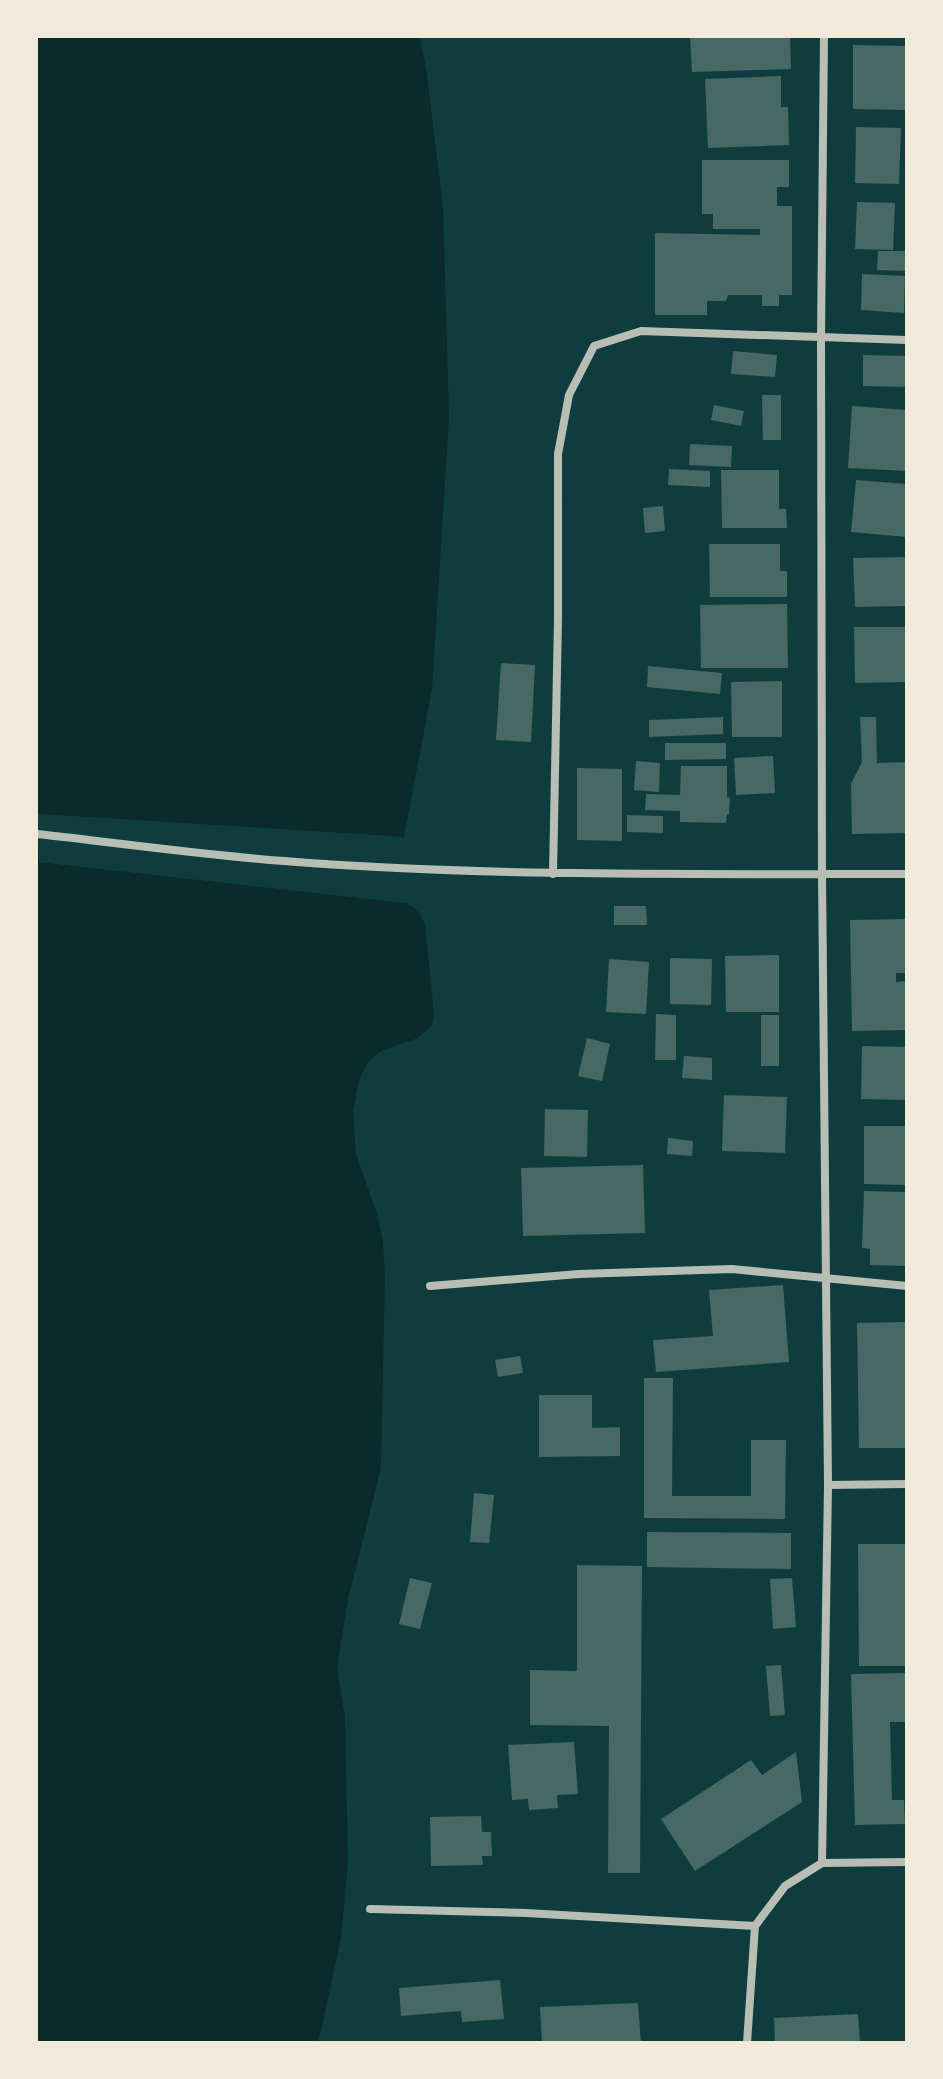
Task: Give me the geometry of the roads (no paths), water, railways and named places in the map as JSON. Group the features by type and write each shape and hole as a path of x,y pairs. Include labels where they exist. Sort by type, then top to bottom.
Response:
{"street":[{"path":"822,1863 828,1485 822,874 824,36"},
{"path":"553,874 558,454 569,395 594,346 641,331 907,340"},
{"path":"37,834 283,861 553,874 907,874"},
{"path":"430,1286 579,1274 702,1269 746,1270 907,1286"},
{"path":"828,1485 907,1484"},
{"path":"747,2043 755,1926 785,1886 822,1863 907,1862"},
{"path":"370,1909 526,1913 755,1926"}],"water":[{"path":"36,36 420,36 427,75 443,207 449,417 432,689 404,837 38,814 39,862 406,903 418,912 425,925 434,1014 432,1025 418,1038 381,1051 367,1063 359,1081 353,1110 356,1154 383,1241 381,1468 348,1599 337,1668 345,1717 348,1862 341,1939 318,2043 36,2043"}]}
